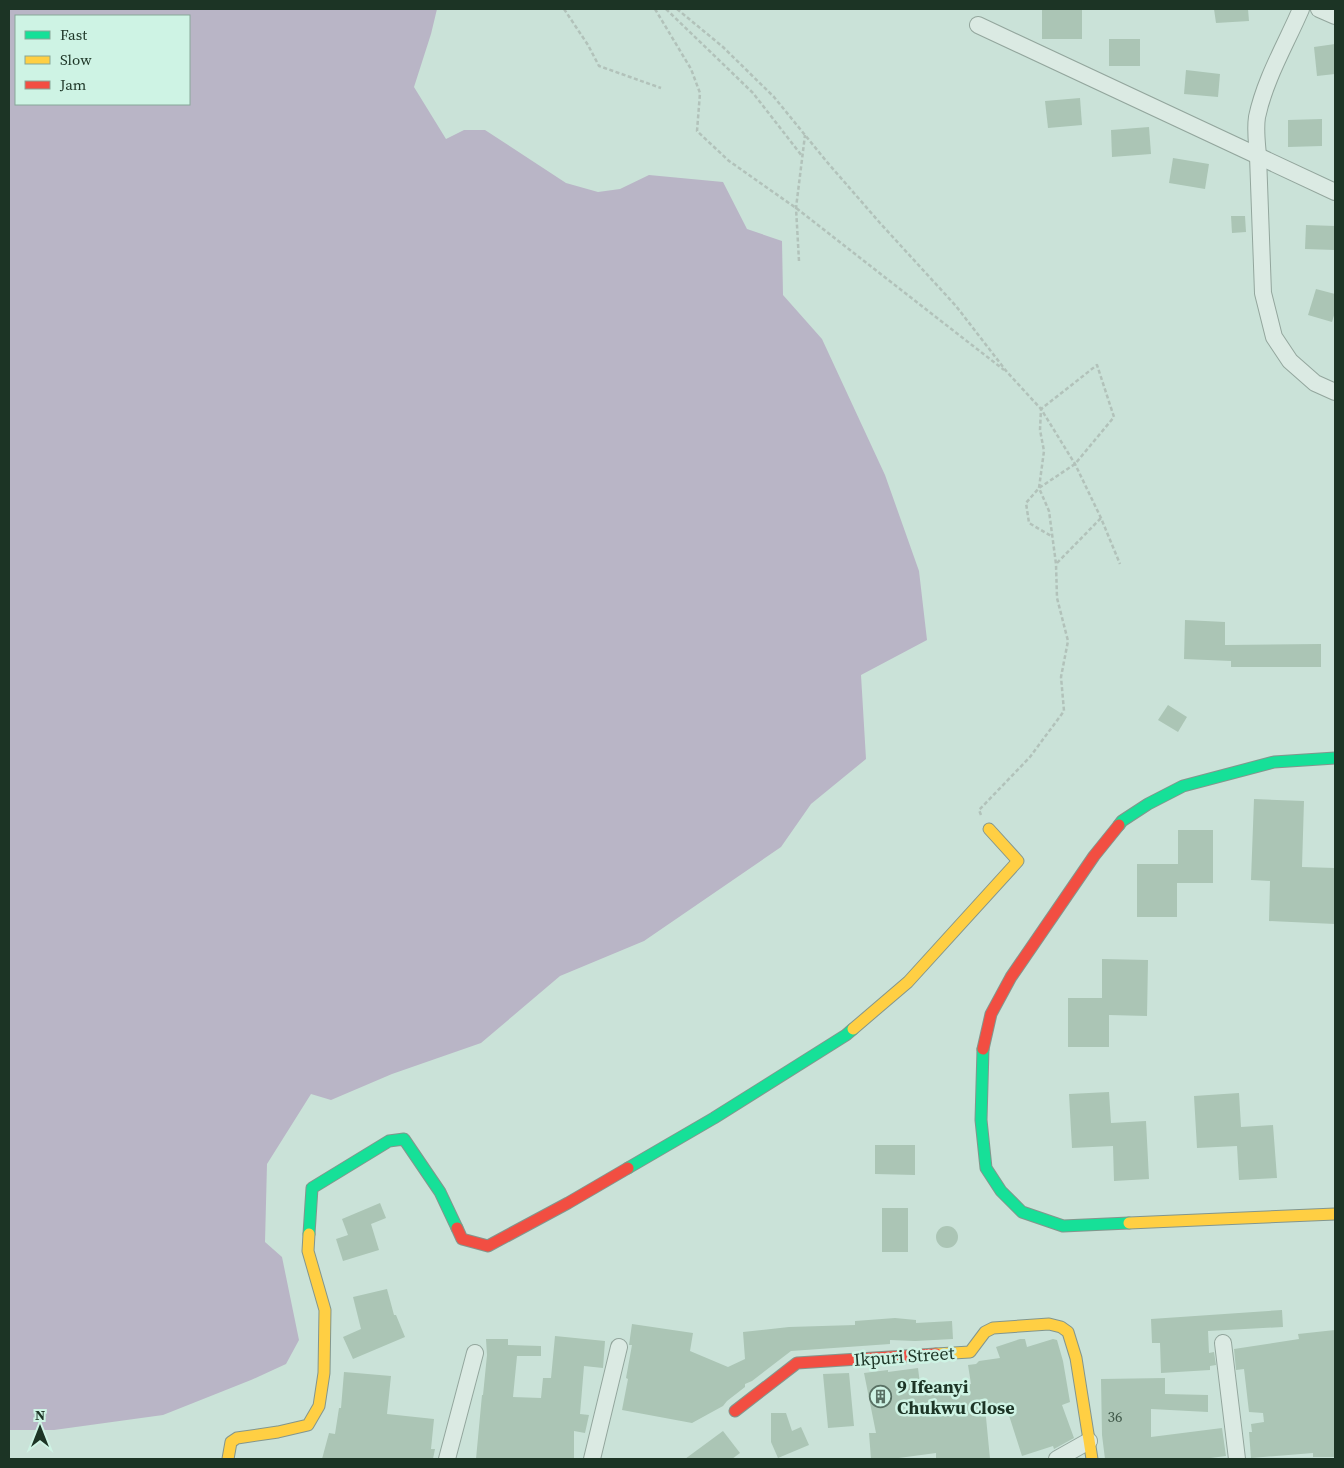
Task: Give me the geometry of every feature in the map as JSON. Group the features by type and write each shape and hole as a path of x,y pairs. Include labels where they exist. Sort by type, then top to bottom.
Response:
{"street":[{"path":"1301,9 1265,90 1257,118 1256,138 1264,293 1274,337 1290,361 1315,383 1335,392"},
{"path":"1319,9 1335,16"},
{"path":"978,25 1335,192"},
{"path":"1335,758 1274,762 1183,786 1148,804 1122,821 1094,856 1010,977 990,1014 983,1050 981,1120 986,1168 1001,1191 1022,1212 1063,1226 1335,1214"},
{"path":"228,1459 231,1442 237,1438 308,1425 319,1406 324,1373 325,1310 308,1251 312,1188 390,1141 404,1140 440,1192 462,1239 488,1246 568,1203 714,1118 846,1035 908,982 1018,862 989,829"},
{"name":"Ikpuri Street","path":"735,1411 798,1363 970,1352 985,1332 994,1328 1049,1324 1061,1327 1068,1332 1076,1358 1092,1459"},
{"path":"1223,1343 1237,1459"},
{"path":"592,1459 620,1348"},
{"path":"447,1459 474,1353"},
{"path":"1057,1459 1089,1441"}],"path":[{"path":"564,9 588,45 599,66 661,88"},
{"path":"656,9 691,69 700,93 697,131 729,161 796,208 1007,372"},
{"path":"666,9 753,93 802,156"},
{"path":"676,9 722,47 774,97 880,223 956,306 1007,372 1041,409 1075,464 1101,518 1120,564"},
{"path":"799,261 796,208 805,135"},
{"path":"989,829 979,810 1030,757 1064,711 1061,677 1068,641 1057,598 1056,564 1053,537 1049,511 1039,488 1044,451 1040,430 1041,409 1097,365 1114,417 1075,464 1039,488 1026,504 1029,523 1053,537"},
{"path":"1056,564 1101,518"}],"shaded area":[{"path":"9,9 437,9 414,87 446,139 464,130 485,130 566,183 598,192 620,189 649,175 723,182 747,229 782,241 783,295 822,339 885,475 919,571 927,640 861,675 866,759 811,804 781,847 644,941 560,976 481,1043 392,1074 331,1100 311,1094 267,1164 265,1242 282,1257 299,1340 286,1364 163,1415 54,1430 9,1430"}],"building":[{"path":"1042,9 1082,9 1082,39 1042,39"},
{"path":"1214,9 1248,9 1249,21 1216,23"},
{"path":"1109,39 1140,39 1140,66 1109,66"},
{"path":"1335,44 1335,74 1317,76 1314,47"},
{"path":"1186,70 1220,74 1218,97 1184,94"},
{"path":"1080,98 1082,125 1048,128 1045,101"},
{"path":"1322,119 1322,146 1288,147 1288,120"},
{"path":"1149,127 1151,154 1112,157 1111,130"},
{"path":"1173,158 1209,164 1205,189 1169,183"},
{"path":"1231,216 1245,216 1246,232 1232,233"},
{"path":"1306,225 1335,226 1335,250 1305,249"},
{"path":"1316,289 1335,294 1335,312 1332,322 1308,315"},
{"path":"1185,620 1225,622 1225,645 1321,644 1321,667 1231,667 1231,661 1184,659"},
{"path":"1168,705 1187,717 1178,732 1158,720"},
{"path":"1254,799 1304,801 1302,867 1335,868 1335,924 1269,921 1270,881 1251,880"},
{"path":"1178,830 1213,830 1213,883 1177,883 1177,917 1137,917 1137,864 1178,864"},
{"path":"1102,959 1148,960 1147,1016 1109,1015 1109,1047 1068,1047 1068,998 1102,998"},
{"path":"1109,1092 1111,1123 1146,1121 1149,1179 1114,1181 1113,1146 1072,1148 1069,1094"},
{"path":"1239,1093 1241,1127 1273,1125 1277,1178 1239,1180 1237,1146 1197,1148 1194,1096"},
{"path":"875,1145 915,1145 915,1175 875,1174"},
{"path":"380,1203 386,1218 371,1224 379,1250 343,1261 336,1239 348,1235 342,1219"},
{"path":"882,1208 908,1208 908,1252 882,1252"},
{"path":"947,1226 955,1229 958,1237 955,1245 947,1248 939,1245 936,1237 939,1229"},
{"path":"387,1289 394,1315 396,1315 405,1337 353,1359 343,1337 361,1329 353,1297"},
{"path":"1282,1310 1283,1327 1208,1331 1209,1353 1214,1352 1216,1365 1210,1366 1210,1370 1161,1373 1160,1343 1152,1343 1151,1319"},
{"path":"895,1318 916,1320 916,1323 952,1321 953,1339 890,1340 890,1344 791,1351 752,1381 745,1384 745,1387 723,1406 692,1423 622,1410 632,1345 629,1345 632,1324 693,1333 690,1351 728,1367 745,1359 743,1332 789,1327 855,1325 855,1321"},
{"path":"1335,1330 1335,1457 1313,1457 1313,1453 1251,1458 1249,1432 1252,1432 1251,1424 1264,1422 1263,1413 1249,1412 1244,1369 1236,1370 1234,1349 1299,1339 1298,1334"},
{"path":"555,1336 605,1341 603,1368 584,1366 580,1414 589,1415 585,1433 574,1431 574,1459 476,1459 487,1355 486,1339 508,1339 508,1345 541,1346 541,1356 517,1356 513,1397 541,1398 543,1378 551,1378"},
{"path":"1025,1339 1027,1347 1053,1339 1057,1340 1063,1361 1070,1402 1062,1405 1074,1438 1054,1449 1053,1446 1022,1456 1005,1403 985,1407 990,1459 936,1459 936,1453 891,1459 871,1459 869,1433 876,1433 864,1373 918,1368 921,1392 971,1384 968,1365 976,1364 979,1361 1000,1358 996,1347"},
{"path":"344,1372 391,1376 387,1414 434,1419 431,1449 435,1449 433,1459 322,1459 329,1433 335,1434 339,1408 341,1408"},
{"path":"849,1373 854,1426 828,1428 823,1374"},
{"path":"1165,1378 1165,1394 1208,1395 1208,1412 1151,1409 1151,1437 1222,1428 1226,1456 1203,1459 1105,1459 1102,1435 1101,1379"},
{"path":"771,1413 786,1413 792,1431 801,1427 809,1445 778,1458 771,1442"},
{"path":"723,1431 740,1453 732,1459 685,1459"}],"traffic: fast":[{"path":"1119,825 1148,804 1183,786 1274,762 1335,758"},
{"path":"628,1168 714,1118 853,1029"},
{"path":"983,1049 981,1120 986,1168 1001,1191 1022,1212 1063,1226 1129,1223"},
{"path":"309,1234 312,1188 389,1141 404,1139 440,1192 457,1228"}],"traffic: slow":[{"path":"853,1029 908,982 1018,861 989,829"},
{"path":"1129,1223 1335,1214"},
{"path":"228,1459 231,1442 237,1438 308,1425 319,1406 324,1373 325,1310 308,1251 309,1234"},
{"path":"936,1354 970,1352 985,1332 993,1328 1049,1324 1061,1327 1068,1332 1076,1358 1092,1459"}],"traffic: jam":[{"path":"983,1049 991,1014 1011,977 1094,856 1119,825"},
{"path":"457,1228 462,1239 488,1246 628,1168"},
{"path":"735,1411 797,1363 936,1354"}],"place":[{"name":"9 Ifeanyi Chukwu Close","path":"881,1396"}]}
